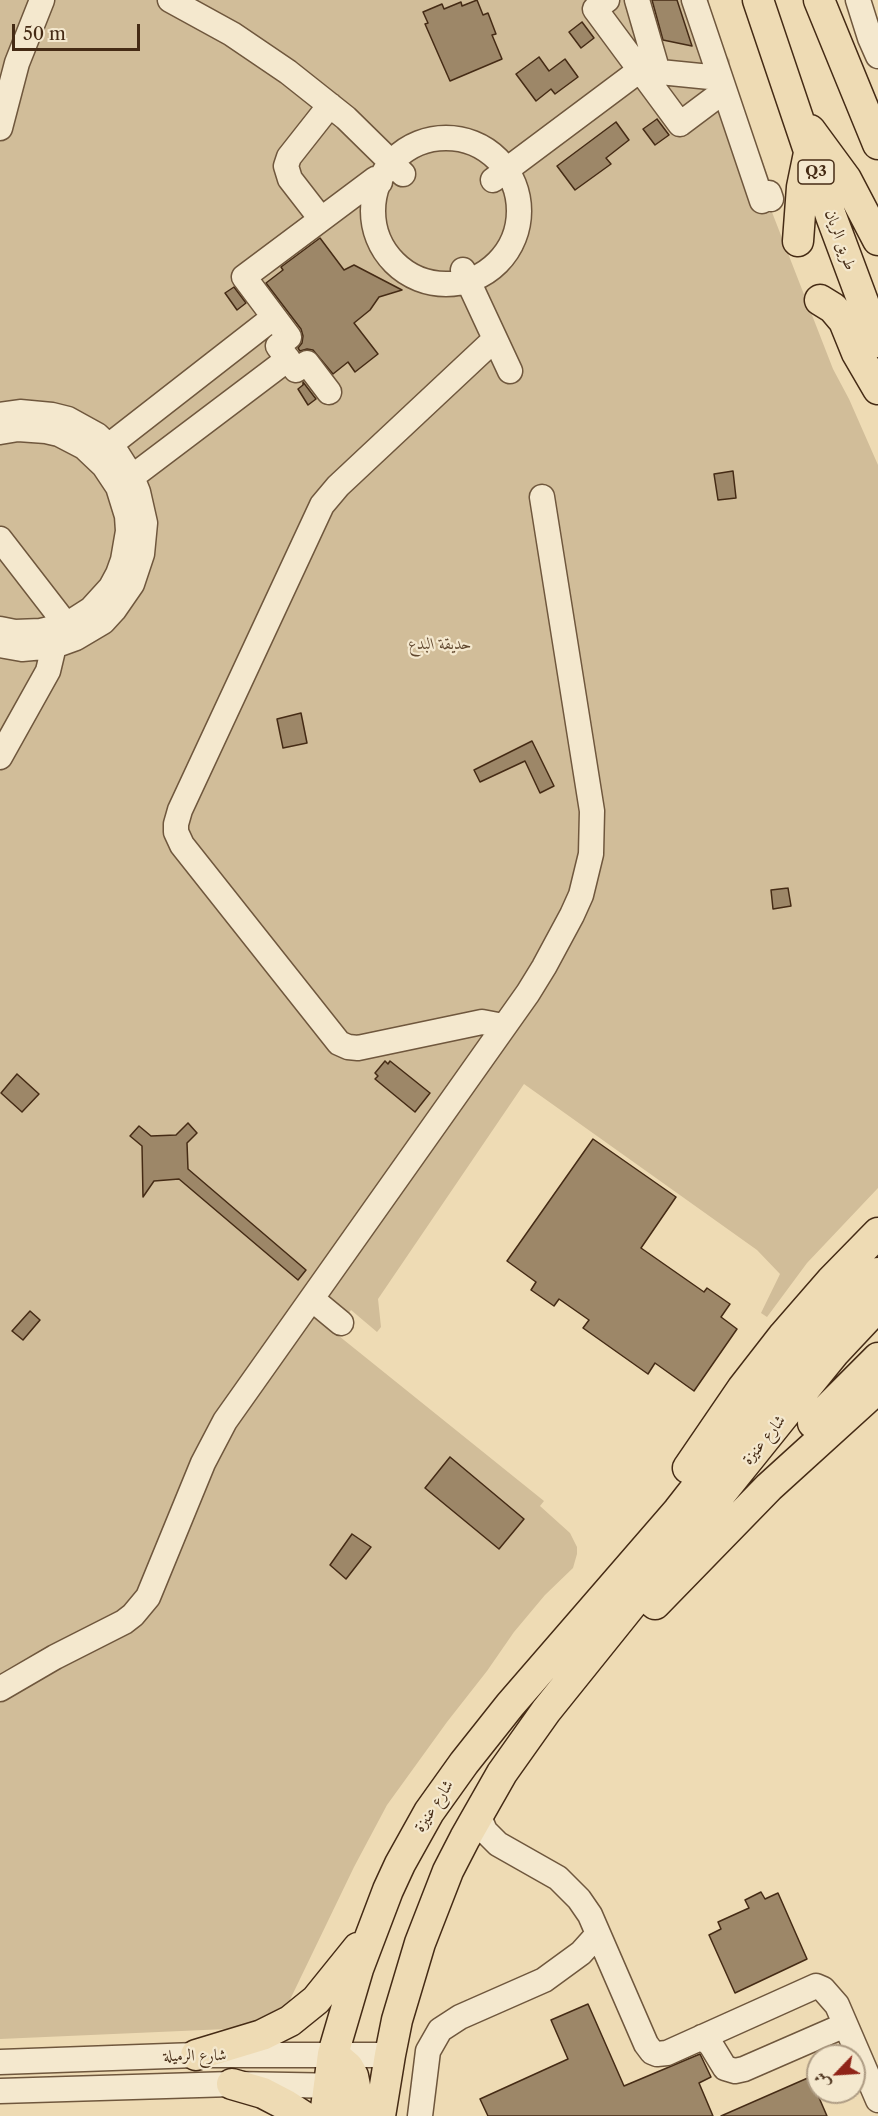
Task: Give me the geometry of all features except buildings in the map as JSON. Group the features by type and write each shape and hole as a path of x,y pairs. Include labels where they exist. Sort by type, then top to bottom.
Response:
{"main road":[{"name":"طريق الريان","path":"758,0 809,153 878,342"},
{"path":"819,0 878,144"},
{"path":"854,86 878,108"},
{"path":"794,108 846,179 878,240"},
{"path":"798,241 801,188 809,153"},
{"path":"820,300 844,321 857,353 878,389"},
{"name":"شارع عنيزة","path":"645,1550 653,1524 666,1500 742,1389 812,1302 878,1233"},
{"name":"شارع عنيزة","path":"380,2116 333,2054 354,1980 372,1930 414,1837 446,1787 538,1671 678,1511 808,1346 833,1317 878,1273"},
{"name":"شارع عنيزة","path":"325,2116 390,2055 408,1981 423,1934 448,1871 478,1814 523,1742 834,1353 878,1306"},
{"path":"769,1487 811,1425 878,1358"},
{"name":"شارع عنيزة","path":"586,1662 651,1607 769,1487 878,1388"},
{"path":"196,2055 262,2035 298,2016 316,2000 372,1930"},
{"path":"232,2084 262,2093 286,2104 303,2116"},
{"path":"354,2116 356,2086"}],"street":[{"path":"0,128 16,63 42,0"},
{"path":"170,0 258,50 330,105 392,173 393,188 387,209 391,258 429,270 465,275"},
{"path":"607,0 595,9 649,71 680,124 722,84"},
{"path":"637,0 649,71"},
{"path":"694,0 762,201 769,193 771,199"},
{"path":"858,0 878,56"},
{"path":"500,175 649,71 722,84"},
{"path":"321,219 290,179 286,166 289,157 330,105"},
{"path":"329,392 307,363 297,370 278,346 289,337 244,278 375,179 425,159 446,155 457,156 500,175"},
{"path":"465,275 490,252 501,233 504,211 500,175"},
{"path":"465,275 510,371"},
{"path":"102,451 274,317"},
{"path":"495,339 338,486 322,505 180,810 176,832 182,845 339,1043 348,1047 358,1047 482,1022 503,1026"},
{"path":"125,482 288,359"},
{"path":"0,415 20,412 52,415 83,426 102,451 112,476 138,492 145,523 145,539 132,585 103,622 22,649 0,645"},
{"path":"0,432 18,429 46,431 102,451"},
{"path":"0,1689 55,1657 113,1629 133,1615 141,1606 154,1586 213,1442 230,1414 544,967 572,915 586,875 592,832 590,790 542,497"},
{"path":"0,539 62,634"},
{"path":"0,628 62,634"},
{"path":"0,757 48,671 62,634"},
{"path":"312,1299 341,1323"},
{"path":"478,1814 485,1831 498,1844 550,1873 572,1890 585,1907 648,2049 652,2052 667,2053 812,1987 820,1987 837,2005 845,2044"},
{"path":"420,2116 428,2051 440,2030 460,2017 544,1980 581,1953 598,1934"},
{"path":"544,1980 561,1977 593,1964 611,1963"},
{"path":"702,2037 711,2045 725,2068 735,2071 840,2027"},
{"path":"840,2027 878,2100"},
{"name":"شارع الرميلة","path":"0,2062 196,2055 390,2055"},
{"name":"شارع الرميلة","path":"0,2091 232,2084 356,2086"},
{"path":"866,2099 873,2116"}],"green space":[{"name":"حديقة البدع","path":"0,0 709,0 707,9 720,50 730,60 728,74 754,153 761,156 775,196 768,202 833,369 878,465 878,1188 807,1263 767,1317 761,1313 780,1274 757,1250 524,1084 378,1299 381,1327 377,1332 351,1310 334,1332 544,1501 540,1506 570,1533 577,1547 577,1554 573,1568 545,1595 514,1632 387,1805 354,1867 286,2008 249,2028 0,2039"}]}
